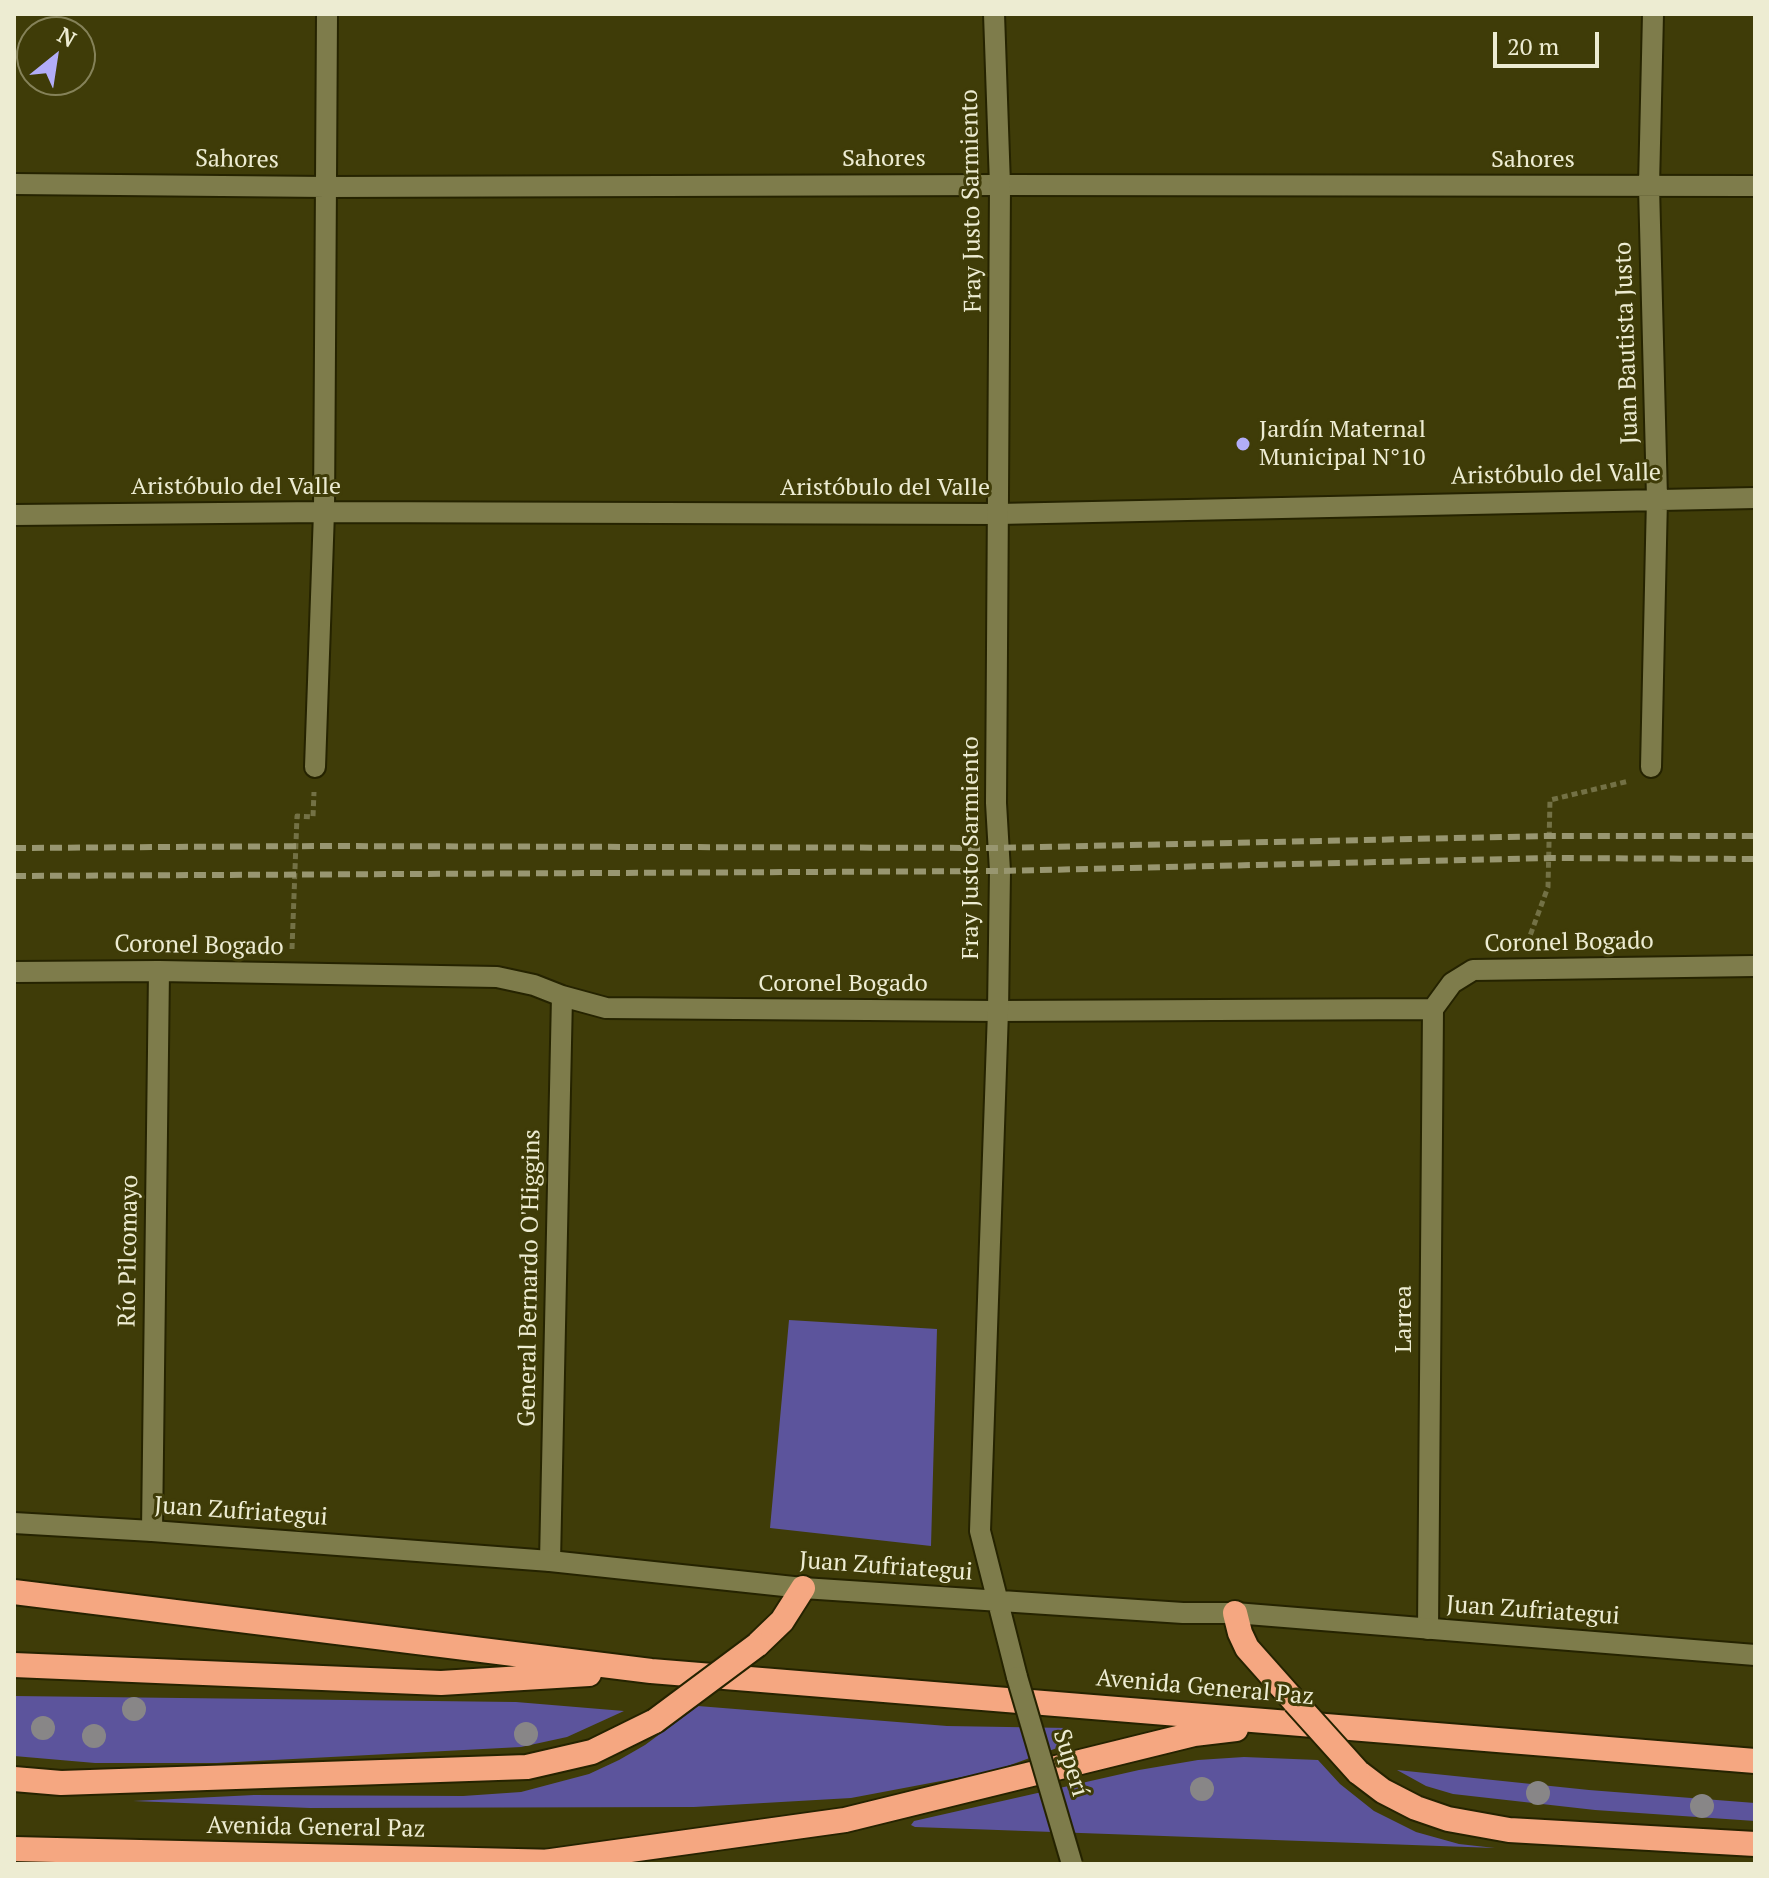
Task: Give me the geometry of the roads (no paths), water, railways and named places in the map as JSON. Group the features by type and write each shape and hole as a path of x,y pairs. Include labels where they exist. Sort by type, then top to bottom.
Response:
{"highway":[{"path":"14,1779 61,1783 527,1767 592,1752 655,1721 757,1645 782,1621 803,1588"},
{"path":"14,1592 651,1671"},
{"path":"1235,1613 1247,1648 1294,1712 1358,1772 1383,1791 1416,1808 1448,1819 1509,1830 1755,1844"},
{"path":"14,1665 441,1683 651,1671"},
{"name":"Avenida General Paz","path":"651,1671 1294,1712 1755,1761"},
{"path":"544,1862 845,1820 1294,1712"},
{"name":"Avenida General Paz","path":"14,1849 616,1864"}],"street":[{"path":"315,767 324,512 327,14"},
{"name":"Fray Justo Sarmiento","path":"994,14 1000,185 996,803 1000,871 980,1531 1017,1677"},
{"name":"Juan Bautista Justo","path":"1651,767 1657,498 1649,186 1653,14"},
{"name":"Sahores","path":"14,184 326,187 1755,186"},
{"name":"Aristóbulo del Valle","path":"14,515 324,512 998,514 1755,498"},
{"name":"Coronel Bogado","path":"14,972 159,971 497,977 534,985 606,1008 998,1011 1433,1009 1452,983 1473,970 1755,966"},
{"name":"Río Pilcomayo","path":"152,1531 159,971"},
{"name":"General Bernardo O'Higgins","path":"550,1561 562,996"},
{"name":"Larrea","path":"1428,1629 1433,1009"},
{"name":"Juan Zufriategui","path":"14,1523 550,1561 803,1588 1183,1613 1235,1613 1755,1655"},
{"name":"Superí","path":"1017,1677 1072,1864"}],"railway":[{"path":"14,848 996,848 1549,836 1755,836"},
{"path":"14,876 1000,871 1550,858 1755,859"}],"place":[{"name":"Jardín Maternal Municipal N°10","path":"1243,444"}]}
